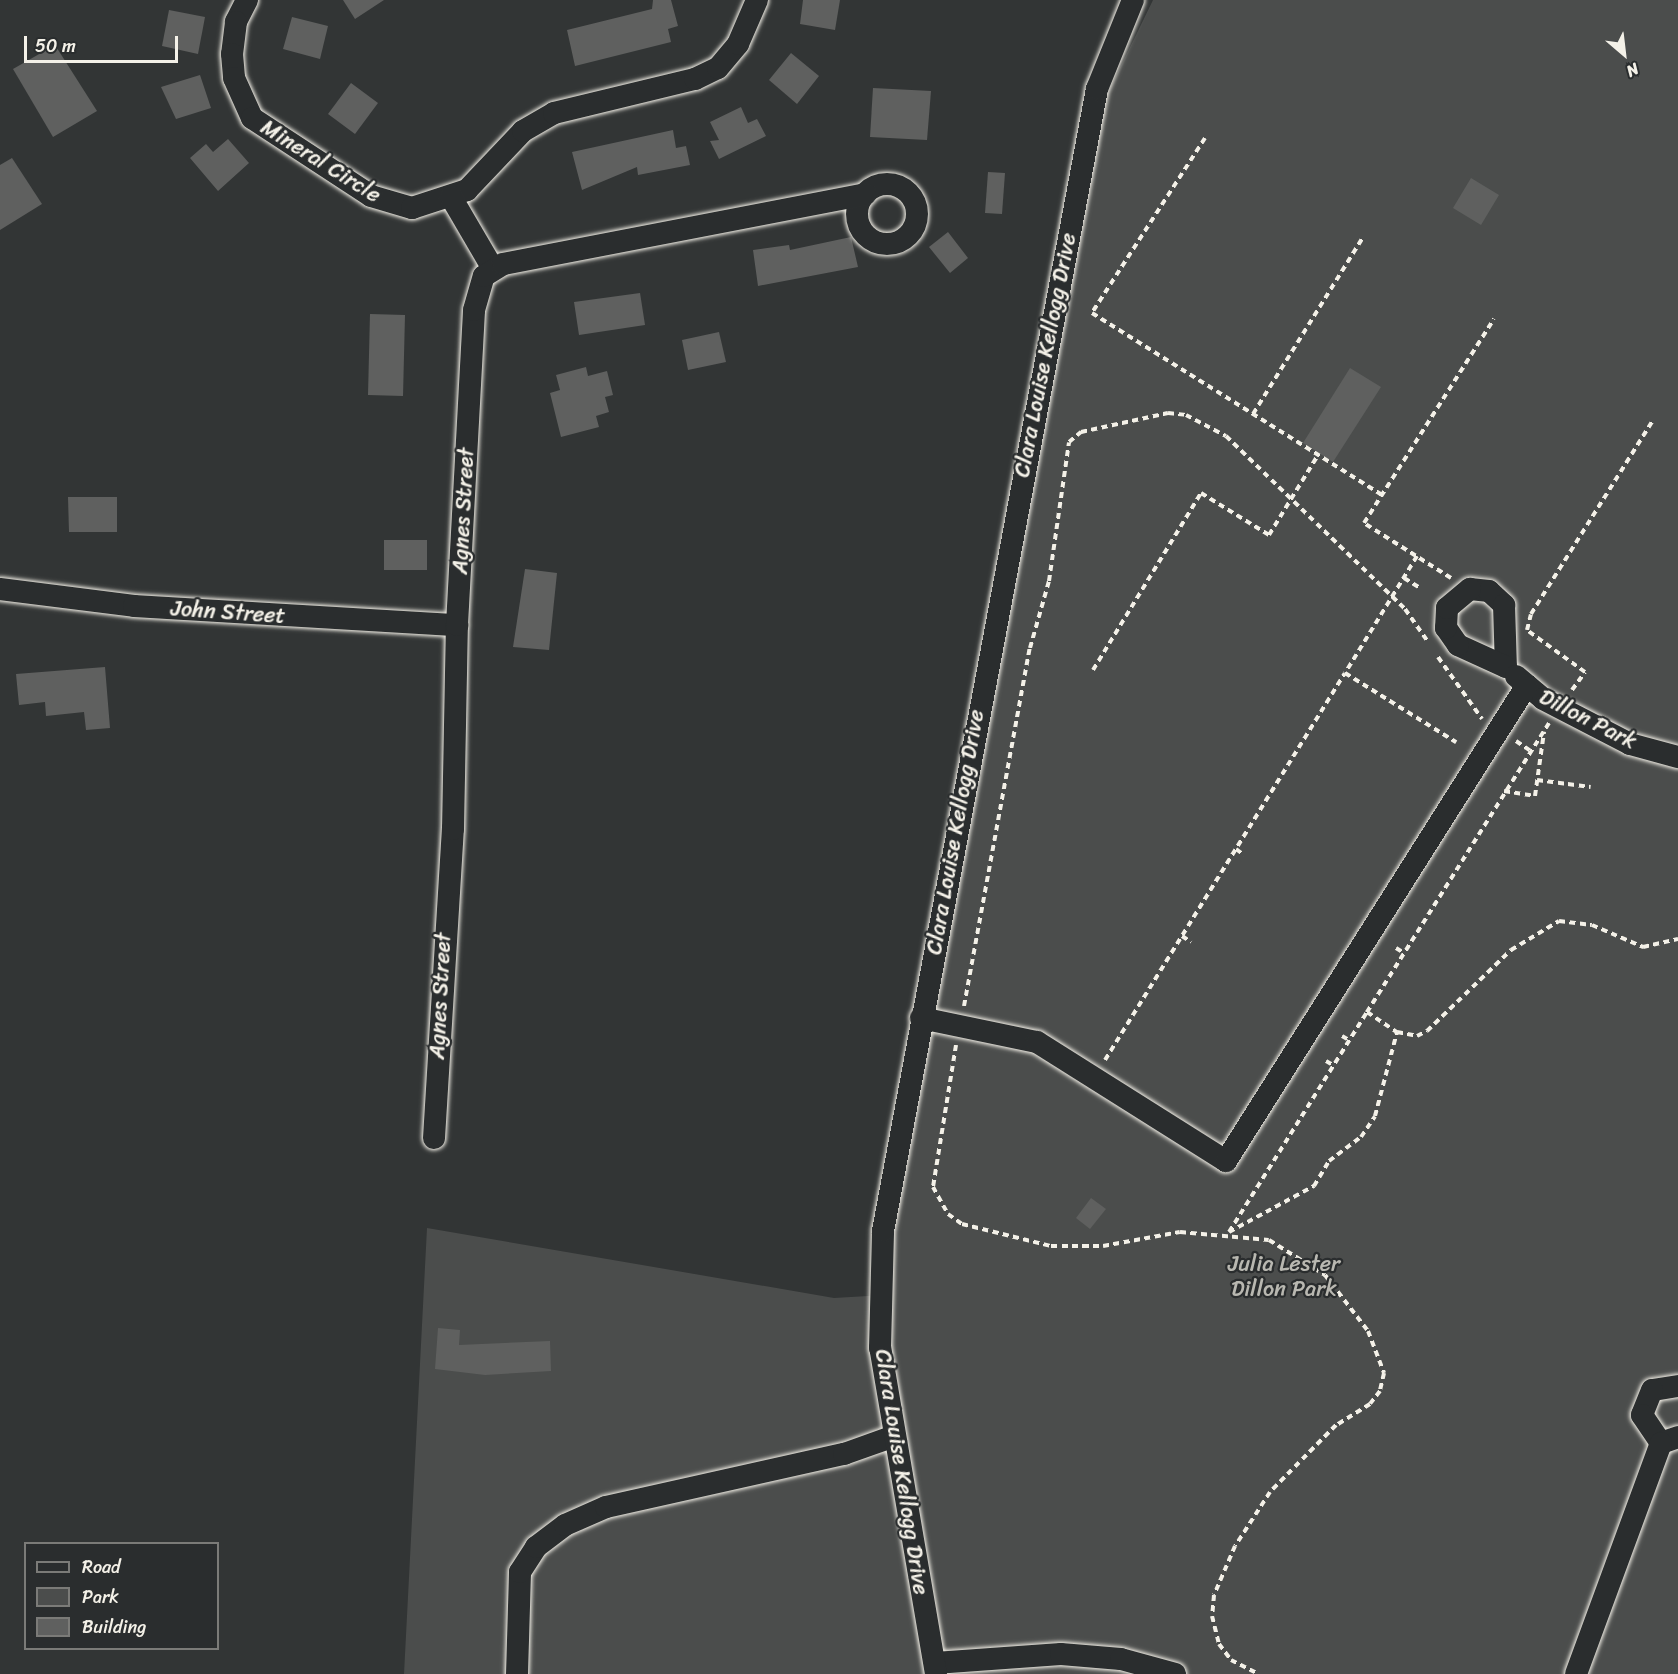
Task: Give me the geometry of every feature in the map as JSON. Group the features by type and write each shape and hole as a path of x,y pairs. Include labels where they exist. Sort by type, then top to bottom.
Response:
{"street":[{"name":"Mineral Circle","path":"247,0 236,22 232,54 234,78 252,118 387,203 412,208 451,197 481,177 523,131 554,113 695,79 718,68 738,44 757,0"},
{"name":"Clara Louise Kellogg Drive","path":"935,1668 892,1437 878,1291 921,1018 1097,89 1133,0"},
{"path":"451,197 493,269 865,194"},
{"name":"Agnes Street","path":"434,1138 453,829 457,625 474,310 484,276 493,269"},
{"name":"John Street","path":"0,589 134,606 457,625"},
{"name":"Dillon Park","path":"1506,667 1527,685 1560,707 1630,744 1678,757"},
{"path":"921,1018 1037,1042 1226,1161 1527,685"},
{"path":"1576,1674 1669,1440 1645,1424 1643,1406 1660,1386 1678,1386"},
{"path":"518,1674 520,1572 536,1547 565,1525 606,1508 844,1454 892,1437"},
{"path":"935,1668 1061,1654 1121,1659 1175,1674"}],"path":[{"path":"1205,138 1092,313 1382,495"},
{"path":"1252,414 1363,237"},
{"path":"1459,571 1452,578 1364,523 1494,319"},
{"path":"1258,1674 1231,1660 1219,1644 1212,1616 1214,1595 1253,1514 1336,1425 1370,1404 1384,1373 1368,1330 1325,1275 1294,1250 1228,1232 1180,1232 1103,1246 1051,1246 962,1224 948,1214 933,1187 934,1160 1030,648 1049,581 1069,442 1098,424 1186,415 1253,457 1392,596 1476,716 1531,751"},
{"path":"1228,1232 1504,791 1585,672 1527,630 1531,614 1652,422"},
{"path":"1093,670 1201,493 1269,534 1318,455"},
{"path":"1104,1060 1417,556"},
{"path":"1404,578 1420,588"},
{"path":"1526,601 1531,614"},
{"path":"1345,673 1456,742"},
{"path":"1504,791 1535,796 1544,730"},
{"path":"1537,780 1591,787"},
{"path":"1236,849 1244,855"},
{"path":"1367,1012 1397,1032 1417,1036 1427,1031 1511,950 1559,921 1592,925 1643,947 1678,939"},
{"path":"1182,936 1191,942"},
{"path":"1396,948 1404,953"},
{"path":"1228,1232 1314,1186 1329,1161 1361,1137 1375,1116 1397,1032"},
{"path":"1342,1036 1349,1040"},
{"path":"1326,1061 1333,1065"}],"green space":[{"name":"Julia Lester Dillon Park","path":"1153,0 1678,0 1678,1674 404,1674 427,1228 834,1298 885,1295 891,1224 1103,103"}],"building":[{"path":"343,0 384,0 355,19"},
{"path":"653,0 671,0 678,26 668,29 671,42 575,66 567,30 652,9"},
{"path":"803,0 840,0 835,30 800,24"},
{"path":"169,10 205,17 198,54 162,46"},
{"path":"292,17 328,26 320,59 283,49"},
{"path":"55,45 97,111 53,137 13,69"},
{"path":"791,53 819,76 797,104 769,80"},
{"path":"200,75 211,108 176,119 161,87"},
{"path":"351,83 378,103 355,134 328,114"},
{"path":"873,88 931,91 927,140 870,137"},
{"path":"741,107 748,123 757,119 766,136 719,159 710,141 719,140 710,122"},
{"path":"673,130 676,148 686,146 690,165 638,175 637,167 582,190 572,152"},
{"path":"228,139 249,163 218,191 190,158 206,144 213,152"},
{"path":"12,158 42,204 0,230 0,165"},
{"path":"988,172 1005,173 1002,214 985,213"},
{"path":"1471,178 1499,195 1481,225 1453,208"},
{"path":"948,232 968,258 950,273 929,247"},
{"path":"851,237 858,267 758,286 753,250 789,245 790,250"},
{"path":"640,293 645,325 579,335 574,302"},
{"path":"370,314 405,315 403,396 368,395"},
{"path":"719,332 726,362 688,370 682,340"},
{"path":"586,367 588,376 607,371 613,395 605,397 609,412 596,416 599,427 561,437 550,393 560,390 556,375"},
{"path":"1350,368 1381,387 1333,462 1303,443"},
{"path":"68,497 117,497 117,532 69,532"},
{"path":"384,540 427,540 427,570 384,570"},
{"path":"525,569 557,573 549,650 513,647"},
{"path":"105,667 110,728 86,730 84,712 46,716 45,702 19,705 16,674"},
{"path":"1091,1198 1106,1209 1090,1229 1076,1218"},
{"path":"438,1328 460,1330 459,1345 550,1341 551,1371 485,1375 435,1369"}]}
